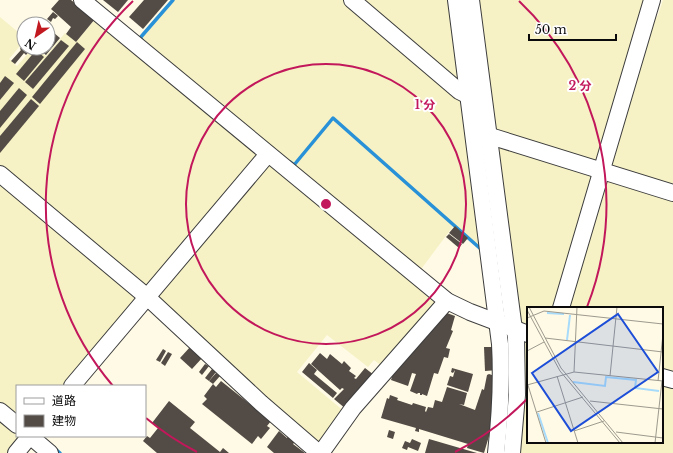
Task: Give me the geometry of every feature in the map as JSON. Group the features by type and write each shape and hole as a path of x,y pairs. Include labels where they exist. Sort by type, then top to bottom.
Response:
{"street":[{"path":"82,0 447,301 511,328"},
{"path":"352,0 459,91 467,95"},
{"path":"456,0 467,95 511,328 516,395 512,453"},
{"path":"471,0 490,136 513,322 511,328 500,344 500,416 496,453"},
{"path":"561,307 652,0"},
{"path":"490,136 673,193"},
{"path":"73,385 146,296 268,154"},
{"path":"0,174 146,296 261,403 320,453 353,408 447,301"},
{"path":"663,377 673,380"},
{"path":"0,411 16,424"},
{"path":"16,453 29,437"},
{"path":"31,437 50,453"}],"shaded area":[{"path":"171,0 349,0 466,99 486,254 454,225 419,272 137,40"},
{"path":"353,0 454,0 465,89"},
{"path":"474,0 649,0 602,163 494,135"},
{"path":"663,0 673,0 673,189 609,169 652,24 658,15"},
{"path":"0,17 16,30 16,51 9,59 17,66 26,56 56,56 56,44 65,33 76,42 97,17 261,152 149,288 0,172"},
{"path":"492,139 594,169 558,307 527,307 527,330 521,328"},
{"path":"268,162 439,299 383,367 374,360 368,367 327,335 297,372 345,412 320,449 153,294"},
{"path":"0,176 139,294 68,385 16,385 16,423 0,409"},
{"path":"603,176 673,195 673,376 663,373 663,307 563,307"},
{"path":"519,341 527,341 527,443 663,443 663,383 673,386 673,453 515,453"},
{"path":"0,415 16,428 16,437 22,437 11,453 0,453"}],"building":[{"path":"59,0 71,0 95,19 76,42 66,34 71,27 51,9"},
{"path":"103,0 128,0 118,12"},
{"path":"144,0 168,0 143,29 129,17"},
{"path":"53,12 58,16 56,18 56,16 50,16"},
{"path":"56,35 60,38 56,43"},
{"path":"61,40 69,46 33,89 25,82 47,56 56,56 56,46"},
{"path":"77,42 85,49 40,104 32,97"},
{"path":"16,56 22,56 15,64 11,61"},
{"path":"31,56 44,57 24,81 16,74"},
{"path":"5,76 14,83 0,100 0,83"},
{"path":"19,88 27,95 0,128 0,111"},
{"path":"31,99 39,106 0,153 0,136"},
{"path":"455,226 468,238 463,244 449,233"},
{"path":"449,234 462,244 459,248 446,237"},
{"path":"444,312 455,316 451,330 453,331 446,348 450,349 448,358 444,357 438,374 434,373 427,396 422,394 420,395 420,393 417,394 410,391 416,374 412,373 408,386 391,380 395,367 399,362 404,363 407,353 417,342 421,343 424,334"},
{"path":"191,346 203,357 192,369 180,358"},
{"path":"484,347 497,347 498,370 485,371"},
{"path":"163,349 166,351 160,362 156,360"},
{"path":"168,352 172,354 165,366 161,363"},
{"path":"320,353 327,359 330,354 342,364 344,361 351,368 349,371 356,376 354,378 356,379 365,368 374,375 346,409 334,399 344,389 342,388 340,390 311,364"},
{"path":"309,363 317,370 314,374 337,393 333,398 302,372"},
{"path":"205,364 209,366 202,375 199,372"},
{"path":"452,368 473,374 468,392 447,385 450,376 453,377 455,370 453,373 451,372"},
{"path":"212,369 216,372 209,381 205,378"},
{"path":"216,373 220,376 213,384 209,381"},
{"path":"489,374 498,377 498,392 492,426 484,453 467,448 468,444 419,429 419,432 415,431 416,428 381,418 387,398 389,399 390,395 398,398 397,400 412,405 413,403 426,407 426,412 428,407 433,408 435,400 442,402 447,387 467,393 464,405 459,404 475,410 482,389 484,390 487,375"},
{"path":"221,381 271,421 267,426 270,428 261,439 258,436 252,444 202,404 207,399 204,396 213,384 216,387"},
{"path":"169,401 195,422 190,428 220,452 223,448 229,453 157,453 143,441 147,436 150,438 158,428 152,423"},
{"path":"389,430 395,432 393,439 387,437"},
{"path":"279,431 287,438 288,436 295,442 293,444 305,453 274,453 267,447"},
{"path":"412,439 421,443 418,451 408,447 407,450 402,448 405,441 410,443"},
{"path":"429,439 477,453 425,453"}],"waterway":[{"path":"142,40 140,38 173,0"},
{"path":"290,162 294,165 333,118 483,251"},
{"path":"54,448 60,453"}]}
